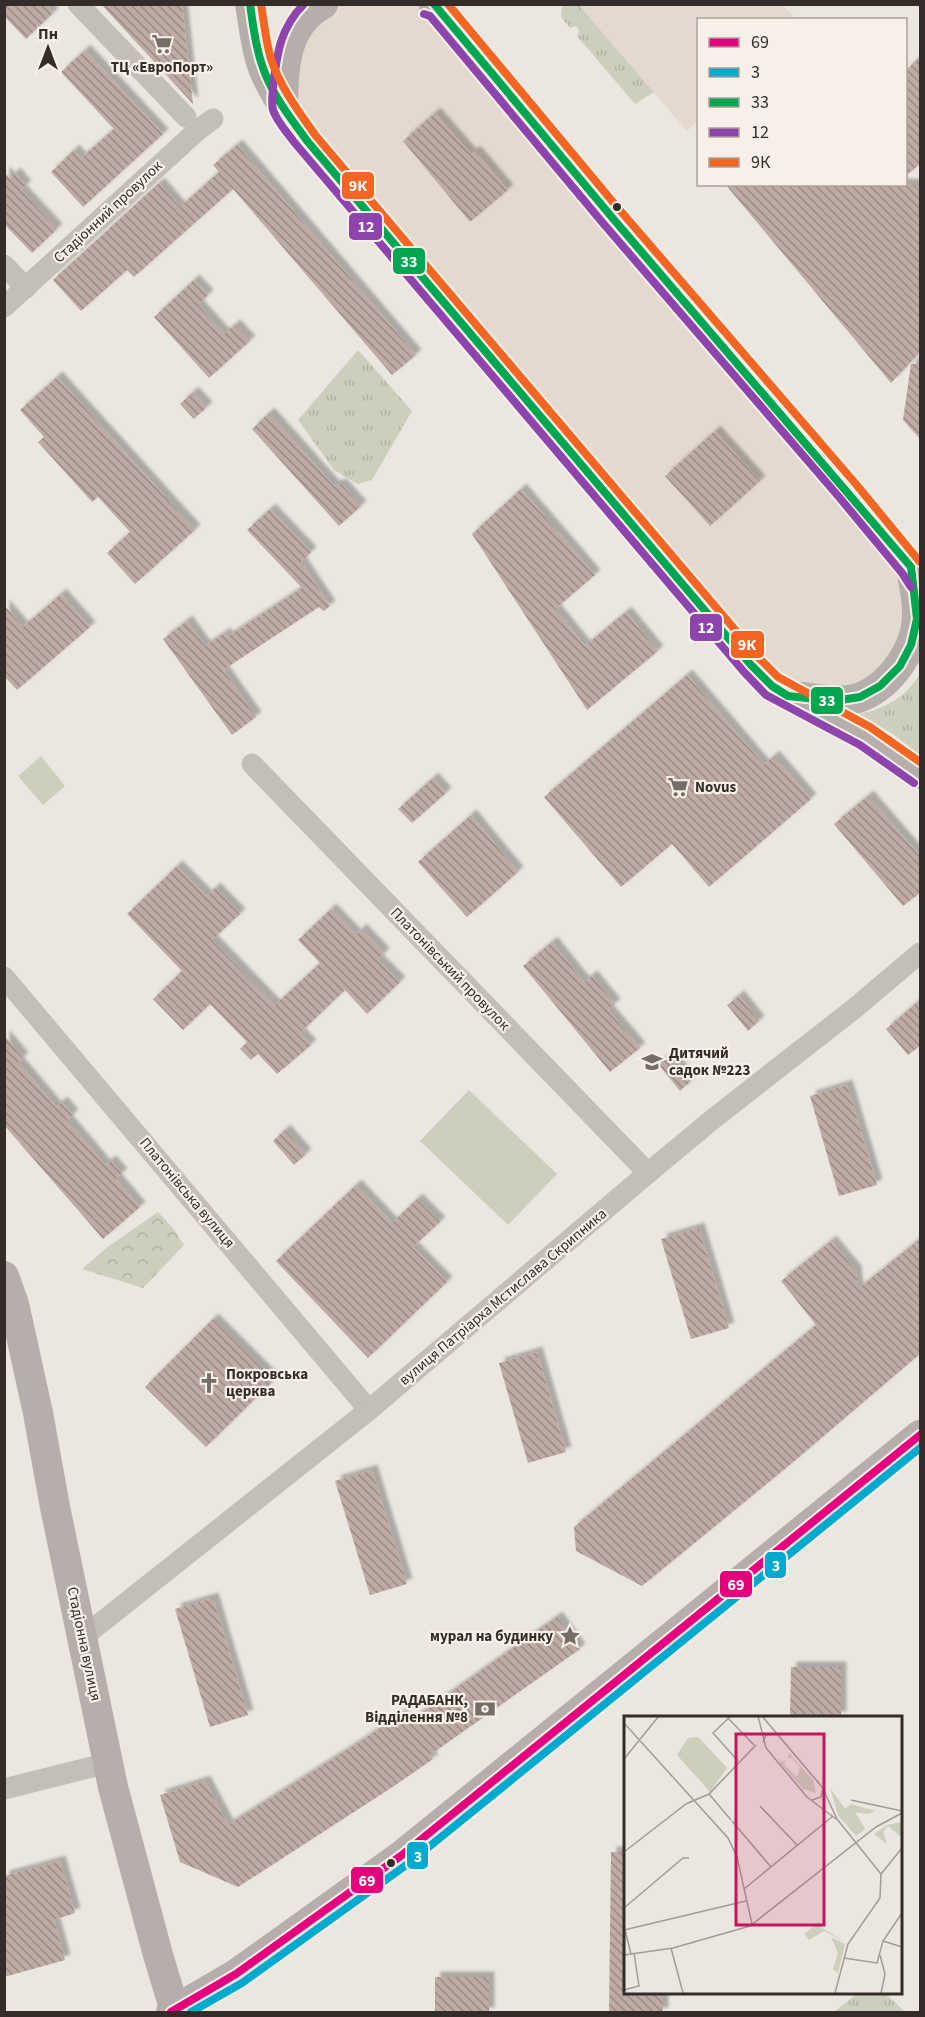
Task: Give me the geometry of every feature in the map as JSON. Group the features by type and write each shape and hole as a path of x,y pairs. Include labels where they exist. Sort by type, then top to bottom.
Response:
{"street":[{"path":"78,4 186,117"},
{"path":"250,4 256,41 265,71 283,106 315,151 713,622 772,686 865,736 921,774"},
{"path":"283,106 284,70 289,45 298,27 313,10 323,4"},
{"path":"432,5 847,490 916,574 917,619 911,645 900,666 880,686 860,697 834,701 788,696"},
{"name":"Стадіонний провулок","path":"4,308 198,130 213,119"},
{"path":"4,265 26,288"},
{"name":"Платонівський провулок","path":"252,764 648,1173"},
{"name":"вулиця Патріарха Мстислава Скрипника","path":"83,1637 369,1410 648,1173 921,953"},
{"name":"Платонівська вулиця","path":"4,976 369,1410"},
{"name":"Стадіонна вулиця","path":"4,1276 14,1304 38,1413 108,1763 173,2012"},
{"path":"173,2012 236,1974 402,1855 921,1435"},
{"path":"4,1789 108,1763"}],"green space":[{"path":"564,5 579,5 654,92 635,104 577,36 578,28 575,26 570,28 561,17"},
{"path":"358,350 412,411 372,480 358,484 334,470 298,420"},
{"path":"920,674 920,755 893,734 859,714 878,709 894,701"},
{"path":"41,756 65,786 43,805 18,776"},
{"path":"469,1090 557,1174 508,1225 420,1141"},
{"path":"158,1212 173,1228 184,1245 143,1288 82,1269 109,1246"},
{"path":"858,1993 885,1993 905,2012 834,2012"}],"shaded area":[{"path":"323,4 427,4 847,490 916,599 880,686 788,696 315,151 284,70"},
{"path":"579,5 783,5 795,18 697,18 697,122 687,131"}],"building":[{"path":"4,4 45,4 53,13 26,39 4,16"},
{"name":"ТЦ «ЕвроПорт»","path":"101,4 182,4 193,104"},
{"path":"85,50 163,134 83,207 51,172 74,150 81,158 114,129 61,72"},
{"path":"921,56 921,163 907,175 907,69"},
{"path":"435,113 471,154 475,151 508,190 470,222 403,141"},
{"path":"237,145 416,355 392,375 233,189 134,277 127,270 81,311 53,280 159,183 180,207 219,172 213,165"},
{"path":"4,172 10,178 15,173 26,186 21,190 57,229 32,253 4,224"},
{"path":"907,184 914,184 921,192 921,351 891,383 727,186 907,186"},
{"path":"194,280 208,295 198,305 224,334 235,325 250,341 209,378 154,317"},
{"path":"911,364 921,364 921,440 903,420"},
{"path":"57,377 195,530 135,584 107,553 130,532 98,497 92,502 38,442 44,437 20,410"},
{"path":"193,392 207,407 194,419 180,404"},
{"path":"269,413 334,486 341,484 361,506 339,526 252,429"},
{"path":"715,431 760,481 710,526 665,476"},
{"path":"521,489 595,575 555,609 585,646 626,612 658,651 587,710 472,534"},
{"path":"270,509 311,552 301,562 330,606 324,611 319,607 223,670 256,717 232,735 163,639 187,621 205,646 225,633 227,637 302,588 247,530"},
{"path":"61,594 90,627 17,690 4,676 4,605 23,627"},
{"name":"Novus","path":"687,675 764,765 774,756 811,799 709,887 672,844 621,887 544,797"},
{"path":"433,778 446,793 412,823 398,809"},
{"path":"868,796 921,857 921,892 903,906 834,824"},
{"path":"471,815 518,872 467,917 418,862"},
{"path":"177,866 207,896 215,888 240,914 212,940 275,1005 320,963 298,940 331,909 356,935 361,929 384,953 378,960 400,982 367,1014 345,990 300,1033 311,1045 277,1074 258,1054 251,1060 240,1049 247,1042 210,1004 183,1030 153,999 182,971 127,914"},
{"path":"552,942 584,982 592,976 615,1004 608,1010 640,1048 610,1072 523,966"},
{"path":"739,996 759,1021 748,1031 727,1005"},
{"path":"921,999 921,1045 908,1055 886,1029"},
{"path":"4,1035 23,1058 18,1062 56,1107 62,1102 73,1115 67,1120 105,1165 111,1161 122,1173 116,1179 140,1207 103,1239 4,1125"},
{"path":"669,1055 691,1081 680,1091 658,1064"},
{"path":"847,1085 877,1185 839,1196 810,1096"},
{"path":"285,1130 306,1154 294,1165 273,1141"},
{"path":"356,1185 392,1223 417,1199 440,1222 413,1247 447,1282 368,1358 276,1261"},
{"path":"699,1228 729,1328 691,1339 661,1239"},
{"path":"921,1238 921,1353 642,1586 576,1551 574,1527 816,1325 781,1281 831,1241 856,1271 858,1289"},
{"name":"Покровська церква","path":"213,1319 274,1380 206,1447 145,1387"},
{"path":"537,1352 566,1452 528,1463 499,1363"},
{"path":"372,1470 407,1584 370,1595 335,1481"},
{"path":"213,1598 248,1715 210,1727 175,1609"},
{"path":"557,1617 580,1649 430,1755 433,1759 394,1786 238,1887 180,1862 160,1795 205,1781 228,1825 401,1714 407,1723"},
{"path":"791,1667 841,1667 841,1716 790,1716"},
{"path":"611,1852 624,1852 624,1993 663,1993 663,2013 609,2013"},
{"path":"60,1861 75,1913 54,1920 65,1960 4,1977 4,1876"},
{"path":"435,1977 489,1977 489,2013 435,2013"}],"transit line":[{"name":"33","path":"250,4 256,42 270,85 308,142 751,665 772,686 788,696 834,701 860,697 880,686 900,666 911,645 917,619 911,567 610,215 434,4"},
{"name":"9К","path":"261,4 271,59 279,79 316,136 759,658 778,677 870,727 920,762"},
{"name":"12","path":"304,4 290,22 281,42 273,86 273,110 294,142 744,672 766,695 860,745 914,783"},
{"name":"9К","path":"448,4 618,208 855,483 920,562"},
{"name":"12","path":"424,14 430,16 602,222 839,497 911,587"},
{"name":"69","path":"171,2012 236,1974 402,1855 920,1435"},
{"name":"3","path":"191,2012 242,1983 409,1863 920,1448"}],"place":[{"name":"ТЦ «ЕвроПорт»","path":"162,44"},
{"name":"Novus","path":"678,787"},
{"name":"Дитячий садок №223","path":"652,1062"},
{"name":"Покровська церква","path":"209,1383"},
{"name":"мурал на будинку","path":"570,1636"},
{"name":"РАДАБАНК, Відділення №8","path":"485,1709"}]}
